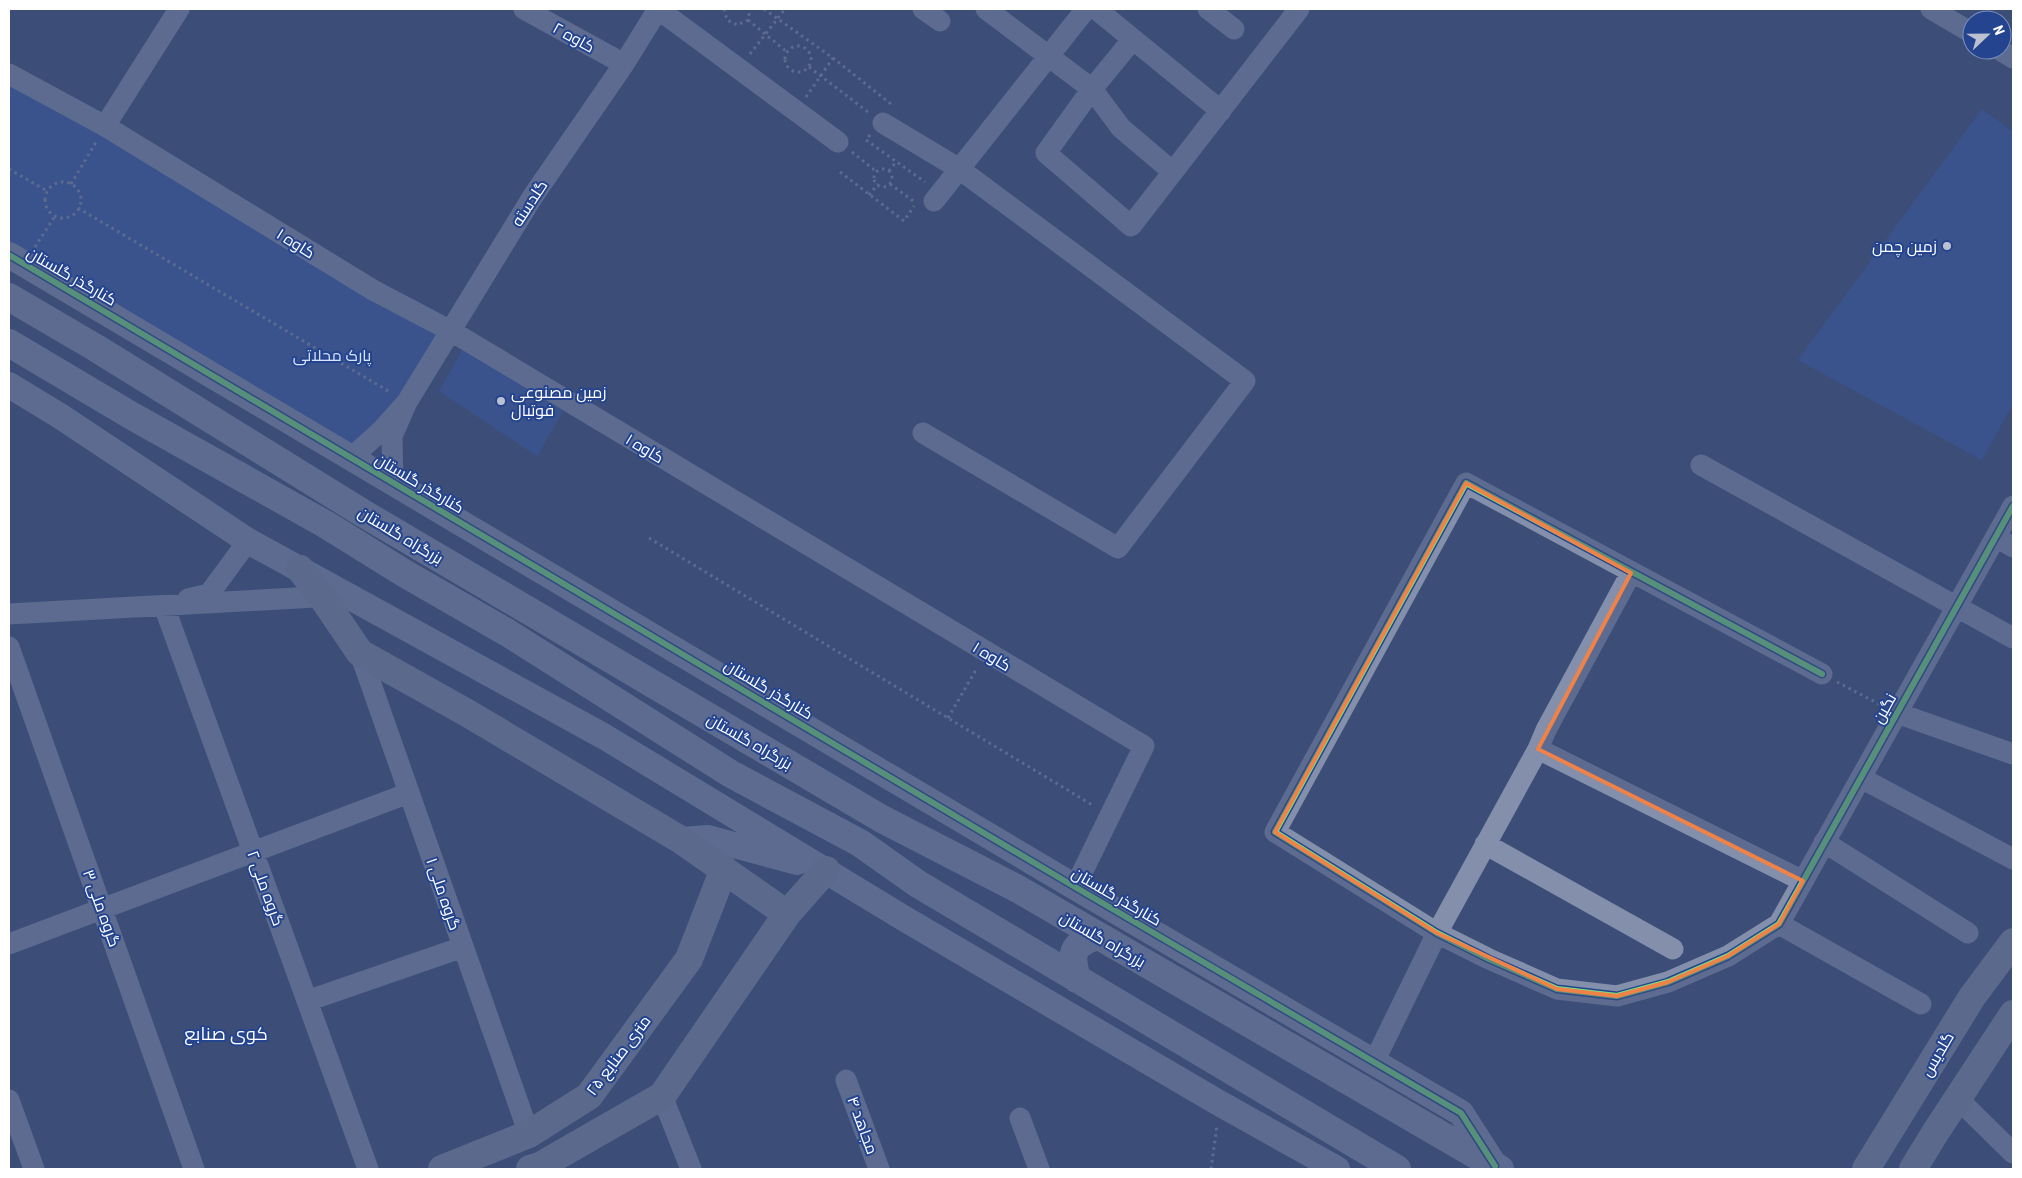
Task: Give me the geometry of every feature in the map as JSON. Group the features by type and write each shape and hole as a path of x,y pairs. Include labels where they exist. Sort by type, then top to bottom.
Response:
{"highway":[{"name":"بزرگراه گلستان","path":"9,297 96,348 361,512 882,819 1018,889 1498,1168"},
{"name":"بزرگراه گلستان","path":"9,342 132,416 325,524 404,573 508,632 730,774 860,843 918,884 1397,1169"},
{"path":"1040,956 1054,950 1061,942 1064,933 1062,916"},
{"path":"1077,978 1072,960 1074,952 1082,942 1096,936"}],"main road":[{"path":"300,569 335,596 360,653 469,714 681,840 787,914"},
{"name":"۲۵ متری صنایع","path":"442,1169 528,1134 589,1096 689,959 724,869"},
{"path":"528,1134 535,1168 662,1096 787,914 826,870"},
{"name":"گلدیس","path":"1866,1169 1972,996 2013,942"},
{"path":"1913,1169 2013,1014"}],"street":[{"path":"105,126 179,9"},
{"name":"کاوه ۲","path":"524,9 624,64"},
{"path":"923,9 940,22"},
{"path":"986,9 1092,89 1121,128 1173,172"},
{"path":"925,197 958,168 1086,9"},
{"path":"1096,9 1221,111"},
{"path":"1208,9 1234,29"},
{"path":"1133,39 1092,89 1046,153 1131,226 1299,9"},
{"path":"1931,9 1962,27"},
{"path":"667,12 838,142"},
{"name":"گلدسته","path":"407,402 533,196 624,64 667,12"},
{"name":"کاوه ۱","path":"9,74 105,126 372,290 451,331 1144,746 1075,887"},
{"path":"883,123 958,168 1245,381 1118,548 923,433"},
{"name":"کنارگذر گلستان","path":"17,260 1075,887 1462,1113 1498,1168"},
{"path":"9,385 60,416 248,541 300,569"},
{"path":"351,458 382,430 407,402"},
{"path":"393,483 392,436 407,402"},
{"path":"1701,465 2013,638"},
{"path":"1822,674 1466,483 1275,832 1437,933 1557,989 1617,996 1668,982 1728,956 1778,924 1921,1004"},
{"name":"نگین","path":"1778,924 1957,606 2005,542 2013,506"},
{"path":"164,606 210,594 248,541"},
{"path":"1374,1062 1437,933 1538,749 1631,573"},
{"path":"9,614 335,596 605,736 905,919 1323,1166"},
{"name":"گروه ملی ۲","path":"164,606 368,1169"},
{"name":"گروه ملی ۳","path":"9,647 194,1169"},
{"name":"گروه ملی ۱","path":"360,653 528,1134"},
{"path":"1897,713 2013,754"},
{"path":"1538,749 1802,881"},
{"path":"1860,778 2013,859"},
{"path":"9,944 409,793"},
{"path":"681,840 708,838 826,870"},
{"path":"1824,842 1968,933"},
{"path":"1485,844 1673,949"},
{"path":"307,1001 463,947"},
{"name":"مجاهد ۴","path":"846,1080 879,1169"},
{"path":"662,1096 690,1169"},
{"path":"1958,1098 2013,1153"},
{"path":"9,1100 34,1169"},
{"path":"1020,1118 1038,1169"}],"path":[{"path":"724,9 724,15 731,24 743,24 748,20 750,9"},
{"path":"764,9 833,58 894,107 883,123 866,140 896,162 925,197"},
{"path":"739,68 785,9"},
{"path":"748,20 787,52"},
{"path":"787,52 797,46 803,47 811,55 809,67"},
{"path":"787,52 786,63 789,68 800,72 809,67"},
{"path":"796,111 833,58"},
{"path":"809,67 883,123"},
{"path":"71,184 105,126"},
{"path":"838,142 877,172"},
{"path":"889,171 896,162"},
{"path":"9,169 47,191"},
{"path":"877,172 885,169 889,171 892,175 890,184"},
{"path":"840,172 904,221 925,197"},
{"path":"877,172 875,176 878,184"},
{"path":"58,183 71,184 77,188 80,195 78,208 68,217 55,216 46,205 47,191 58,183"},
{"path":"878,184 886,186 890,184 925,197"},
{"path":"869,195 878,184"},
{"path":"78,208 407,402"},
{"path":"17,260 55,216"},
{"path":"650,538 1110,815"},
{"path":"948,718 986,652"},
{"path":"1822,674 1897,713"},
{"path":"1212,1169 1219,1103"}],"highlighted area":[{"path":"1466,483 1631,573 1538,749 1803,881 1779,924 1728,956 1668,982 1617,996 1557,989 1437,933 1275,832"}],"green space":[{"name":"پارک محلاتی","path":"9,77 451,331 351,458 9,256"},
{"name":"زمین چمن","path":"1982,109 2013,132 2013,403 1982,460 1798,360"},
{"name":"زمین مصنوعی فوتبال","path":"465,345 563,411 537,456 439,391"}],"cycle path":[{"path":"9,255 1075,887 1461,1113 1495,1166"},
{"path":"1822,674 1466,483 1275,832 1437,933 1489,959 1557,989 1617,996 1668,982 1728,956 1779,924 2013,506"}],"place":[{"name":"زمین چمن","path":"1947,246"},
{"name":"زمین مصنوعی فوتبال","path":"501,401"}],"district":[{"name":"کوی صنابع","path":"226,1034"}]}
